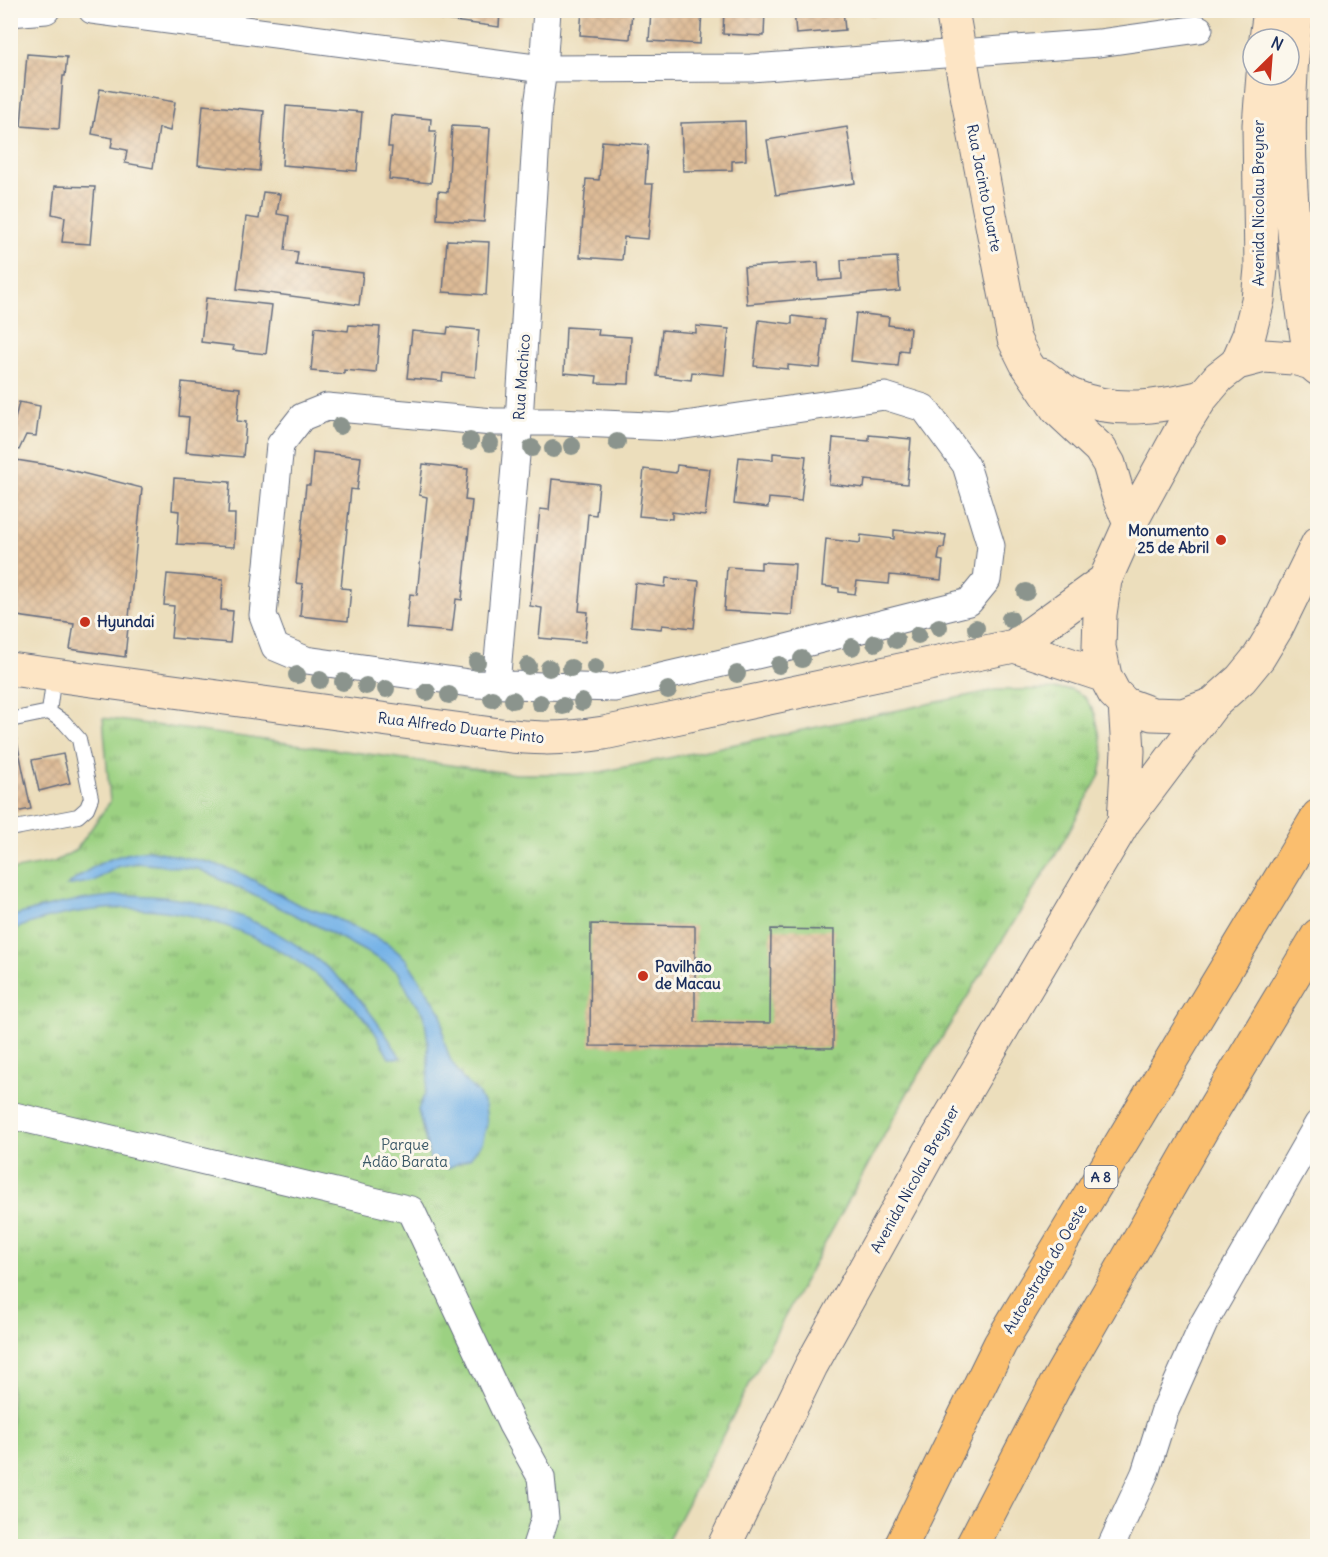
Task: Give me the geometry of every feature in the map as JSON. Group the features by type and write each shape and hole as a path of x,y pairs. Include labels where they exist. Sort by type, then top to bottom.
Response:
{"highway":[{"name":"Autoestrada do Oeste","path":"901,1546 1000,1344 1317,816"},
{"path":"972,1546 1055,1386 1213,1110 1317,935"}],"main road":[{"name":"Rua Jacinto Duarte","path":"952,10 1014,339 1026,363 1057,409 1100,449 1109,464 1130,524"},
{"name":"Avenida Nicolau Breyner","path":"1270,10 1275,27"},
{"name":"Avenida Nicolau Breyner","path":"1287,27 1297,10"},
{"name":"Avenida Nicolau Breyner","path":"1237,363 1249,335 1258,300 1261,268 1259,125 1262,87"},
{"name":"Avenida Nicolau Breyner","path":"1284,87 1300,300 1314,366"},
{"name":"Avenida Nicolau Breyner","path":"1105,580 1130,524 1183,427 1202,397 1219,377 1237,363 1264,356 1293,358 1314,366"},
{"name":"Rua Jacinto Duarte","path":"1026,363 1071,396 1106,406 1124,409 1175,403 1202,397"},
{"name":"Avenida Nicolau Breyner","path":"724,1546 811,1366 915,1178 1124,822 1213,704 1241,680 1259,657 1276,629 1317,543"},
{"name":"Rua Alfredo Duarte Pinto","path":"10,669 496,735 529,739 567,738 615,731 1014,646 1105,580"},
{"path":"1105,580 1100,614 1099,647 1105,676 1114,693 1125,704"},
{"path":"1014,646 1105,676"},
{"name":"Avenida Nicolau Breyner","path":"1124,822 1128,751 1125,704 1152,714 1183,715 1213,704"}],"street":[{"path":"10,13 46,10"},
{"path":"92,10 543,69 751,68 1099,43 1199,29"},
{"name":"Rua Machico","path":"496,684 519,422 538,106 547,10"},
{"path":"1296,27 1316,10"},
{"path":"885,396 924,408 966,465 991,546 987,580 969,602 614,688 496,684 476,684 306,660 275,647 263,615 280,445 302,417 327,407 494,422 671,427 885,396"},
{"path":"10,1115 411,1210 492,1385 541,1477 545,1518 536,1546"},
{"path":"1111,1546 1145,1473 1164,1413 1204,1323 1317,1124"}],"lane":[{"path":"49,712 54,674"},
{"path":"10,720 49,712 64,722 79,739 91,798 87,808 78,816 10,829"}],"green space":[{"name":"Parque Adão Barata","path":"1071,689 1085,697 1095,714 1104,754 1100,775 1055,856 908,1092 783,1320 665,1546 11,1546 11,870 54,862 76,850 110,802 103,718 516,774 574,774 601,772 995,690"}],"water":[{"path":"149,850 212,863 240,873 299,905 331,916 387,943 406,959 442,1014 444,1041 450,1059 462,1078 478,1093 485,1106 487,1124 482,1143 470,1158 448,1168 431,1163 418,1110 425,1093 428,1076 428,1042 424,1014 410,995 399,973 388,964 328,931 199,869 136,863 117,867 94,881 67,886 105,861 125,854"},
{"path":"129,895 170,898 221,909 269,929 292,942 333,973 352,991 378,1023 401,1058 389,1058 369,1023 335,990 303,965 269,945 232,928 194,916 154,910 113,908 56,916 11,931 11,917 26,912 83,899"}],"building":[{"path":"364,10 399,10 398,16 364,12"},
{"path":"439,10 500,10 499,27 438,19"},
{"path":"582,10 632,10 630,39 580,35"},
{"path":"651,10 702,10 700,44 649,41"},
{"path":"724,10 765,10 764,36 723,34"},
{"path":"794,10 843,10 845,30 796,34"},
{"path":"869,10 907,10 907,13 869,16"},
{"path":"27,54 67,57 65,76 63,76 59,129 21,126"},
{"path":"100,89 175,102 170,131 159,128 153,168 125,163 127,150 111,147 113,138 92,134"},
{"path":"203,105 264,111 259,171 198,165"},
{"path":"286,106 362,112 357,171 282,165"},
{"path":"391,115 431,119 430,131 436,131 431,183 389,179 392,147 388,147"},
{"path":"745,121 746,160 732,161 732,170 683,171 681,123"},
{"path":"452,126 490,128 484,222 437,219 438,191 448,192"},
{"path":"847,127 855,183 776,195 767,140"},
{"path":"602,141 648,145 645,184 653,184 648,239 624,237 622,260 580,257 586,179 599,180"},
{"path":"55,186 95,187 90,244 62,242 65,217 52,214"},
{"path":"263,192 280,194 277,214 289,216 285,250 298,252 296,265 363,273 359,305 237,289 246,217 259,219"},
{"path":"447,240 489,242 486,295 443,292"},
{"path":"897,257 900,291 747,304 744,267 818,262 819,281 842,279 841,260"},
{"path":"206,298 272,305 266,354 233,350 234,346 201,342"},
{"path":"856,313 889,317 888,325 910,328 908,351 900,350 898,366 851,361"},
{"path":"792,316 825,320 820,368 788,365 788,369 754,366 759,320 792,324"},
{"path":"349,325 380,327 376,373 344,370 344,374 311,371 315,327 348,331"},
{"path":"696,326 729,329 724,375 692,372 691,380 657,376 662,330 696,333"},
{"path":"448,327 479,330 475,377 443,373 442,381 407,378 412,331 447,334"},
{"path":"566,327 599,329 598,335 631,337 629,384 596,383 597,376 564,373"},
{"path":"182,382 240,388 237,421 246,422 243,457 186,452 189,417 179,416"},
{"path":"19,402 40,406 36,436 26,435 19,450 10,448 10,440"},
{"path":"869,435 911,439 907,484 865,480 864,488 829,484 833,438 869,441"},
{"path":"313,452 361,457 357,490 351,489 341,588 351,589 348,621 300,616 303,584 296,583 306,485 310,485"},
{"path":"773,453 806,456 801,501 769,498 768,508 734,504 739,457 773,460"},
{"path":"10,459 54,466 142,488 125,657 70,649 74,624 10,615"},
{"path":"423,464 468,469 465,500 472,501 462,600 456,599 452,632 406,628 410,594 417,595 427,497 419,495"},
{"path":"677,465 710,469 705,516 672,512 672,519 639,516 644,469 676,473"},
{"path":"174,478 230,482 228,514 235,514 234,547 177,544 179,511 172,510"},
{"path":"552,479 599,484 596,515 588,514 579,611 588,612 585,642 539,638 542,608 530,606 540,509 549,510"},
{"path":"894,530 946,535 944,548 940,548 938,560 943,561 941,580 890,575 889,584 857,581 855,594 839,592 839,588 822,586 826,539 860,543 861,535 894,539"},
{"path":"761,562 795,564 792,615 724,611 727,567 761,569"},
{"path":"167,574 223,579 221,610 233,611 230,643 171,638 174,606 164,605"},
{"path":"666,578 699,581 694,628 662,625 661,629 631,626 635,583 665,587"},
{"path":"16,737 31,809 10,813 10,738"},
{"path":"63,754 70,783 39,791 32,760"},
{"name":"Pavilhão de Macau","path":"591,924 695,926 695,1022 770,1023 771,929 834,930 833,1048 590,1046"}],"place":[{"name":"Monumento 25 de Abril","path":"1221,540"},
{"name":"Hyundai","path":"85,622"},
{"name":"Pavilhão de Macau","path":"643,976"}]}
